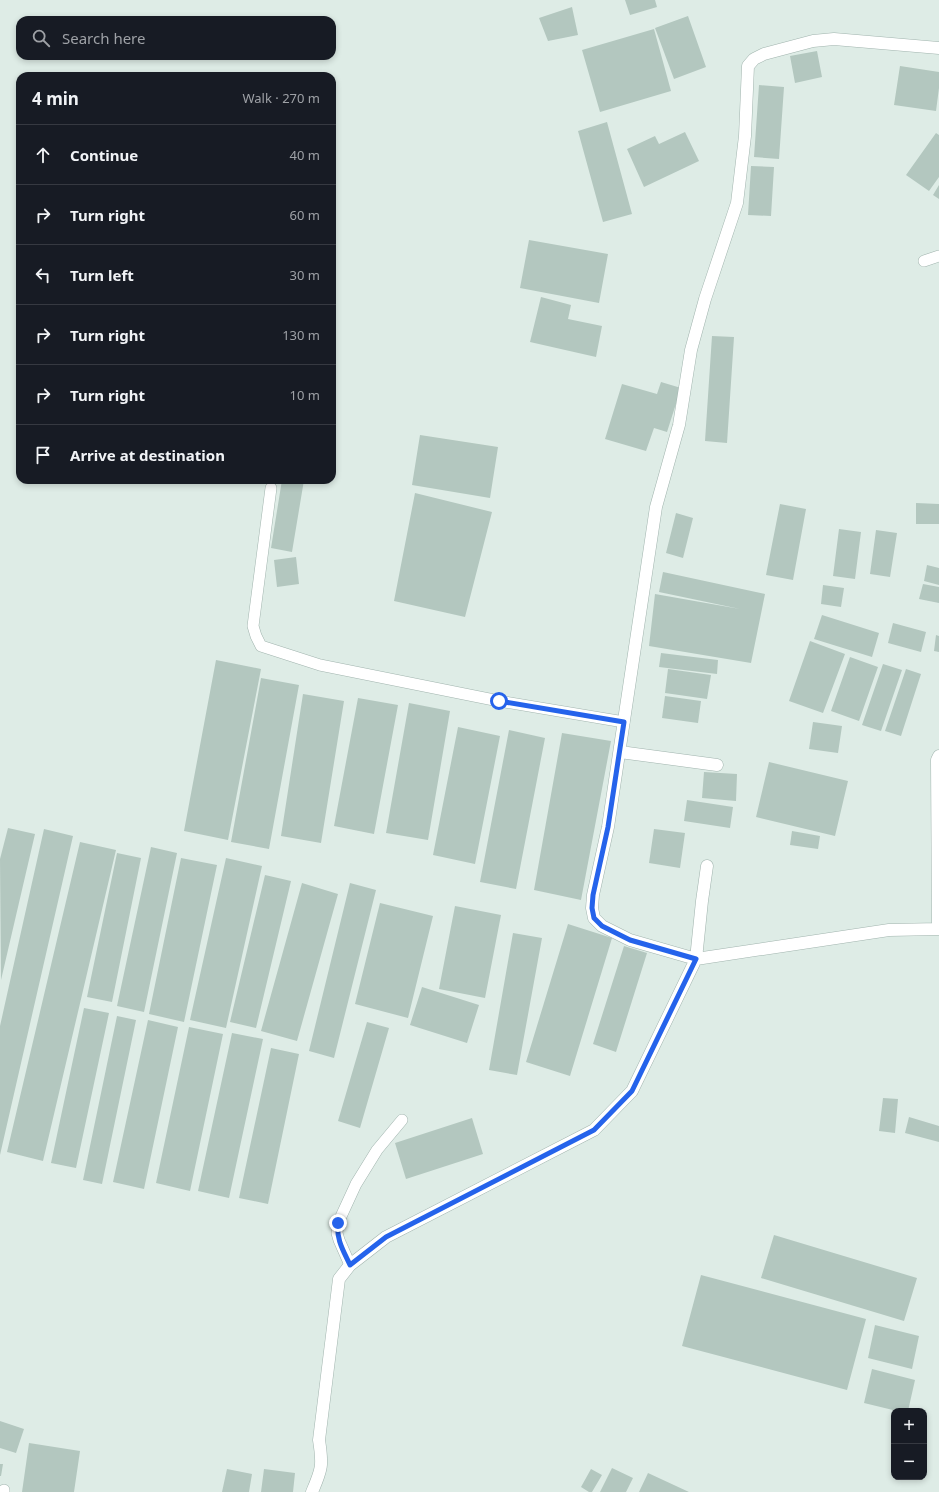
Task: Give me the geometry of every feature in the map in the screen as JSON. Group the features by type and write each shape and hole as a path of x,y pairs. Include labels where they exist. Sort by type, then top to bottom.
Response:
{"street":[{"path":"939,48 827,39 778,49 754,59 748,66 744,144 737,203 705,299 691,350 678,425 656,506 608,827 593,895 592,908 594,918 602,926 630,940 696,959 889,930 938,929 937,760 939,756"},
{"path":"620,752 717,765"},
{"path":"312,1492 320,1474 322,1460 319,1440 339,1279 350,1265 386,1237 594,1130 632,1091 696,959 707,866"}],"lane":[{"path":"924,261 939,256"},
{"path":"271,488 253,626 261,646 320,665 493,700 624,722"},
{"path":"350,1265 339,1240 337,1233 338,1223 356,1184 377,1150 402,1120"}],"building":[{"path":"625,0 655,0 657,7 630,15"},
{"path":"572,7 578,35 548,41 539,18"},
{"path":"688,16 706,67 674,79 655,28"},
{"path":"654,29 671,91 600,112 582,50"},
{"path":"817,51 822,77 795,83 790,56"},
{"path":"900,66 939,72 939,88 936,111 894,105"},
{"path":"759,85 784,87 779,159 754,157"},
{"path":"607,122 632,214 603,222 578,131"},
{"path":"685,132 699,161 644,187 627,149 655,136 659,144"},
{"path":"936,133 939,135 939,177 929,191 906,175"},
{"path":"751,166 774,167 771,216 748,215"},
{"path":"939,185 939,199 933,195"},
{"path":"529,240 608,254 599,303 520,288"},
{"path":"541,297 571,305 568,319 602,326 596,357 530,342"},
{"path":"712,336 734,337 727,443 705,441"},
{"path":"661,382 681,388 667,432 654,428 646,451 605,439 622,384 657,394"},
{"path":"420,435 498,447 490,498 412,485"},
{"path":"281,484 303,484 292,552 271,548"},
{"path":"415,493 492,512 465,617 394,601"},
{"path":"916,503 939,504 939,524 916,524"},
{"path":"780,504 806,509 793,580 766,575"},
{"path":"676,513 693,518 683,558 666,553"},
{"path":"839,529 861,532 855,579 833,576"},
{"path":"876,530 897,533 890,577 870,574"},
{"path":"296,557 299,584 277,587 274,560"},
{"path":"927,565 939,568 939,585 924,581"},
{"path":"663,572 765,594 751,663 649,646 655,594 740,609 659,592"},
{"path":"923,584 939,587 939,603 919,599"},
{"path":"823,585 844,588 841,607 821,604"},
{"path":"822,615 879,633 872,657 814,639"},
{"path":"893,623 926,632 921,652 888,643"},
{"path":"936,635 939,636 939,652 934,651"},
{"path":"810,641 845,654 823,713 789,701"},
{"path":"661,653 718,660 717,674 659,667"},
{"path":"850,657 878,667 859,721 831,711"},
{"path":"216,660 261,669 228,840 184,831"},
{"path":"883,664 902,670 881,731 862,725"},
{"path":"668,669 711,675 707,699 665,693"},
{"path":"906,669 921,674 901,736 885,731"},
{"path":"261,678 299,685 269,849 231,842"},
{"path":"303,694 344,701 321,843 281,836"},
{"path":"665,696 701,701 698,723 662,718"},
{"path":"358,698 398,705 374,834 334,826"},
{"path":"409,703 450,711 428,840 386,833"},
{"path":"813,722 842,726 838,753 809,749"},
{"path":"458,727 500,736 475,864 433,855"},
{"path":"509,730 545,738 516,889 480,882"},
{"path":"562,733 611,741 581,900 534,890"},
{"path":"769,762 848,781 835,836 756,817"},
{"path":"704,772 737,774 736,801 702,798"},
{"path":"687,800 733,807 730,828 684,821"},
{"path":"8,828 35,834 1,980 0,859"},
{"path":"44,829 73,836 0,1155 0,1026"},
{"path":"654,829 685,833 680,868 649,863"},
{"path":"792,831 820,836 818,849 790,845"},
{"path":"80,842 116,850 43,1161 7,1152"},
{"path":"151,847 177,853 144,1012 117,1006"},
{"path":"117,853 141,858 112,1002 87,997"},
{"path":"181,858 217,865 184,1022 149,1014"},
{"path":"226,858 262,866 226,1028 190,1020"},
{"path":"265,875 291,881 256,1028 230,1022"},
{"path":"302,883 338,894 297,1041 261,1031"},
{"path":"350,883 376,890 334,1058 309,1051"},
{"path":"380,903 433,916 408,1018 355,1004"},
{"path":"455,906 501,915 485,998 439,989"},
{"path":"568,924 612,938 570,1076 526,1062"},
{"path":"513,933 542,938 517,1075 489,1070"},
{"path":"624,946 647,953 616,1052 593,1044"},
{"path":"422,987 479,1005 467,1043 410,1025"},
{"path":"84,1008 109,1013 76,1168 51,1163"},
{"path":"117,1016 136,1020 102,1184 83,1180"},
{"path":"148,1020 178,1027 144,1189 113,1182"},
{"path":"367,1022 389,1028 360,1128 338,1121"},
{"path":"189,1027 223,1034 190,1191 156,1183"},
{"path":"232,1033 263,1039 229,1198 198,1191"},
{"path":"271,1048 299,1054 268,1204 239,1198"},
{"path":"883,1098 898,1099 895,1133 879,1131"},
{"path":"909,1117 939,1126 939,1142 905,1133"},
{"path":"472,1118 483,1154 406,1179 395,1143"},
{"path":"774,1235 917,1278 904,1321 761,1278"},
{"path":"701,1275 866,1319 847,1390 682,1346"},
{"path":"875,1325 919,1336 912,1369 868,1358"},
{"path":"872,1369 915,1380 909,1408 891,1408 891,1410 864,1403"},
{"path":"0,1421 24,1429 16,1453 0,1448"},
{"path":"29,1443 80,1451 74,1492 22,1492"},
{"path":"0,1464 3,1464 1,1476 0,1476"},
{"path":"612,1468 633,1478 626,1492 600,1492"},
{"path":"227,1469 252,1474 249,1492 222,1492"},
{"path":"264,1469 295,1473 293,1492 261,1492"},
{"path":"591,1469 602,1475 592,1492 589,1492 581,1487"},
{"path":"648,1473 689,1492 639,1492"}],"route":[{"path":"338,1223 337,1233 339,1240 350,1265 386,1237 594,1130 632,1091 696,959 630,940 602,926 594,918 592,908 593,895 608,827 624,722 499,701"}]}
